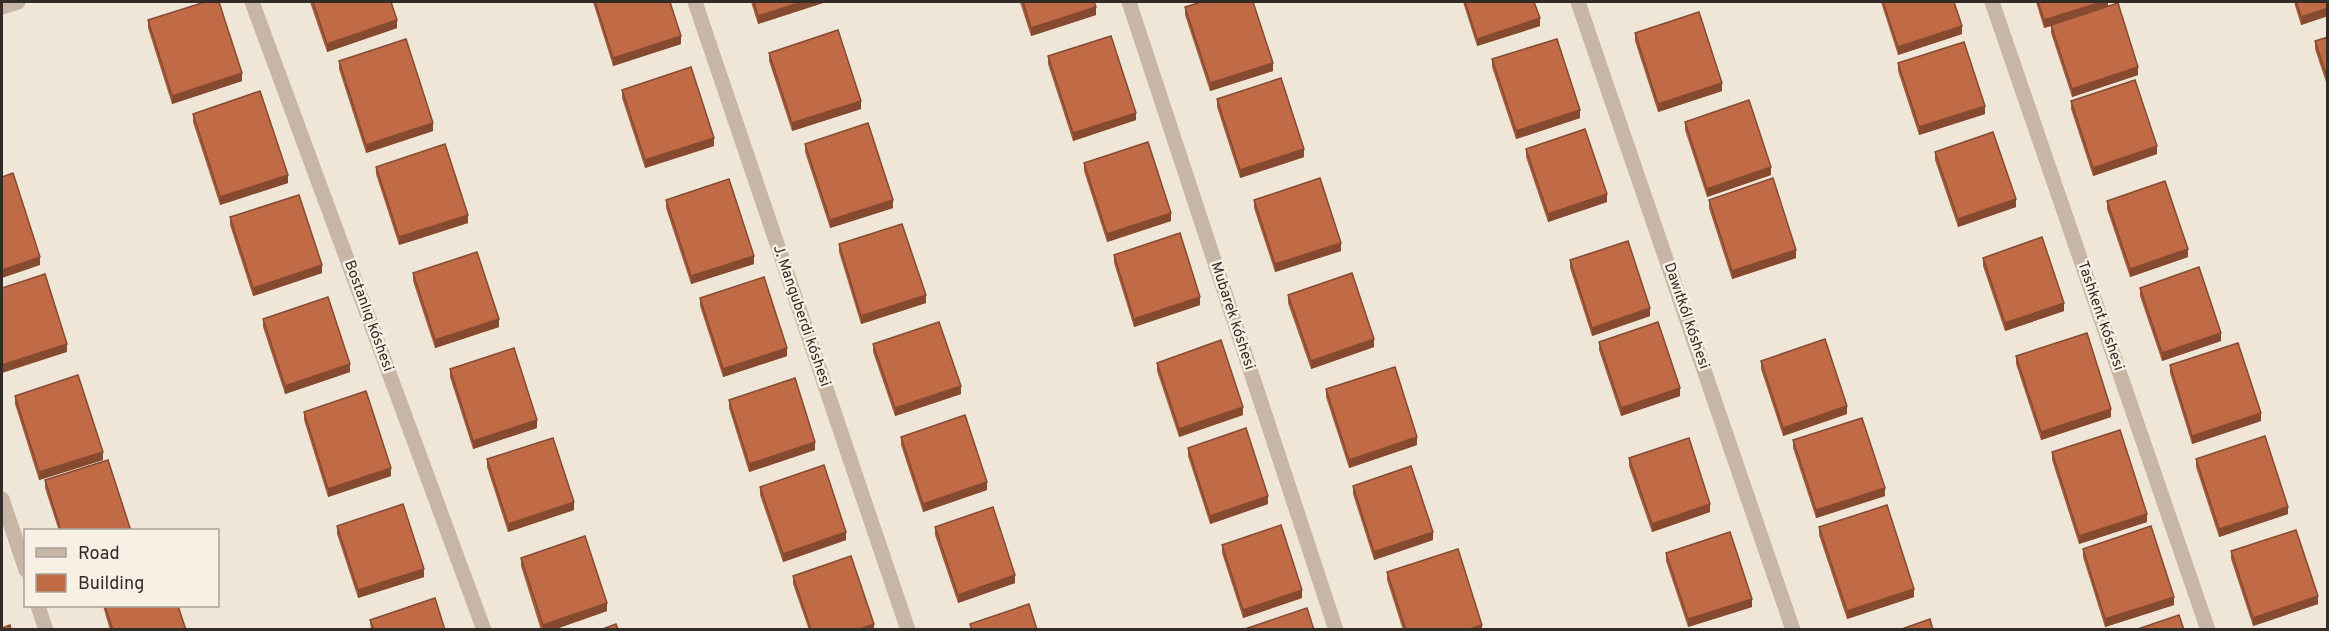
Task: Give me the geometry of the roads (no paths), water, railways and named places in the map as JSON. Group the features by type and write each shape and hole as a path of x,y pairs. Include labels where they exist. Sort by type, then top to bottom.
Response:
{"street":[{"path":"2,7 18,2"},
{"name":"Bostanlıq kóshesi","path":"252,2 484,630"},
{"name":"J. Manguberdi kóshesi","path":"695,2 908,630"},
{"name":"Mubarek kóshesi","path":"1129,2 1336,630"},
{"name":"Dawıtkól kóshesi","path":"1578,2 1793,630"},
{"name":"Tashkent kóshesi","path":"1992,2 2208,630"},
{"path":"2,499 24,564"},
{"path":"38,607 46,630"}]}
